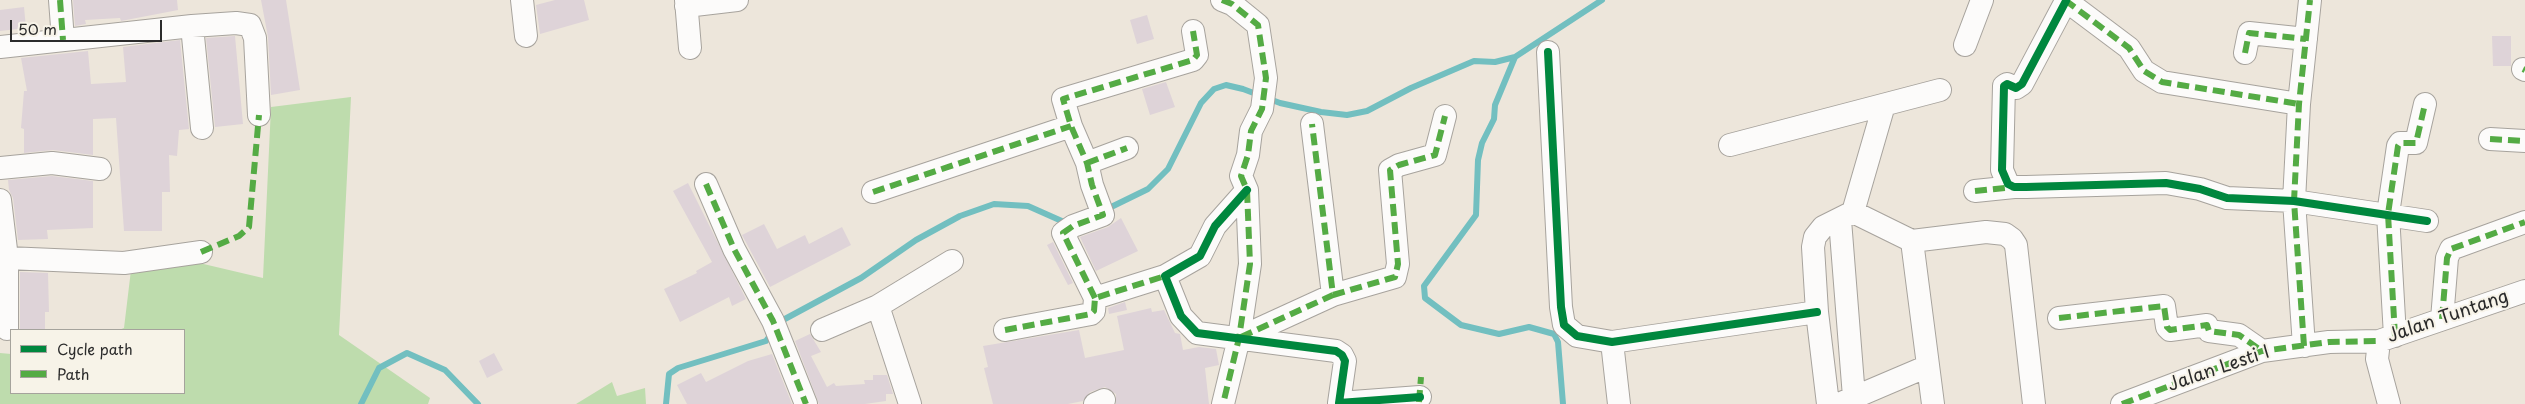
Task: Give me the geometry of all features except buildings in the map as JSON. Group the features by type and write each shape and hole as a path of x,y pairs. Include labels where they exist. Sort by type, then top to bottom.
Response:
{"street":[{"path":"60,0 62,40"},
{"path":"522,0 526,36"},
{"path":"690,48 686,3 737,0"},
{"path":"1222,0 1232,4 1258,25 1266,78 1262,109 1251,131 1248,155 1242,176 1247,190 1250,264 1238,338 1223,404"},
{"path":"1965,45 1982,0"},
{"path":"2014,187 2003,177 2002,170 2004,86 2007,84 2016,88 2022,84 2066,0 2129,48 2144,71 2162,82 2299,104"},
{"path":"2304,346 2294,201 2299,104 2310,0"},
{"path":"0,47 192,26 250,24 255,38 258,115"},
{"path":"192,26 202,128"},
{"path":"1005,330 1091,314 1094,311 1094,298 1063,233 1073,226 1103,215 1092,185 1087,163 1062,102 1066,97 1194,60 1197,54 1193,31"},
{"path":"2245,53 2249,33 2306,39"},
{"path":"1548,52 1561,307 1564,325 1577,336 1612,342 1817,312"},
{"path":"1730,145 1940,90"},
{"path":"2387,339 2388,214 2398,146 2400,143 2416,143 2425,104"},
{"path":"1884,105 1846,216 1846,401 1928,366"},
{"path":"1238,338 1334,295 1395,277 1398,264 1390,170 1399,165 1435,155 1445,116"},
{"path":"1312,124 1334,295"},
{"path":"873,192 1071,126"},
{"path":"2490,139 2525,141"},
{"path":"1087,163 1127,148"},
{"path":"0,168 52,163 100,169"},
{"path":"1975,191 2014,187 2166,183 2200,189 2226,198 2294,201 2427,221"},
{"path":"706,184 734,249 776,330 806,404"},
{"path":"1094,298 1165,276 1200,256 1215,226 1247,190"},
{"path":"0,200 7,258 4,293 7,329"},
{"path":"1828,404 1817,312 1813,247 1815,237 1824,226 1846,216 1912,241 1986,232 2005,234 2012,239 2016,246 2034,404"},
{"path":"2442,319 2447,258 2451,249 2525,222"},
{"path":"1912,241 1933,404"},
{"path":"7,258 124,263 201,252"},
{"path":"822,330 878,306 952,261"},
{"path":"1165,276 1181,316 1198,333 1336,352 1342,355 1345,361 1345,370 1338,403 1420,392"},
{"name":"Jalan Tuntang","path":"2389,404 2377,359 2387,339 2525,290"},
{"path":"878,306 910,404"},
{"path":"2059,318 2164,306 2167,327 2170,330 2207,325 2209,330 2239,335 2262,351"},
{"name":"Jalan Lesti I","path":"2122,404 2262,351 2329,342 2387,339"},
{"path":"1612,342 1619,404"}],"green space":[{"path":"351,97 339,335 430,398 428,404 0,404 0,353 10,354 10,394 185,394 185,329 122,329 124,328 131,270 195,262 263,278 271,107"},
{"path":"612,382 617,396 645,388 646,404 576,404"}],"waterway":[{"path":"1105,210 1148,189 1168,169 1201,103 1214,89 1226,85 1243,89 1280,103 1321,112 1347,115 1367,111 1411,88 1474,61 1495,62 1515,57 1602,0"},
{"path":"1515,57 1495,105 1494,119 1482,143 1478,160 1476,215 1424,286 1425,298 1461,325 1499,334 1529,327 1554,334 1558,342 1563,404"},
{"path":"779,325 783,320 861,278 916,240 960,216 994,204 1028,206 1064,222 1067,221"},
{"path":"666,404 669,374 678,368 766,341 772,333"},
{"path":"361,404 379,368 407,353 445,370 478,404"}],"marked path":[{"path":"60,0 63,40"},
{"path":"1222,0 1232,4 1258,25 1266,78 1262,109 1251,131 1248,155 1241,176 1247,190 1250,264 1239,338 1223,404"},
{"path":"2065,0 2129,48 2144,71 2162,82 2299,104"},
{"path":"2304,346 2294,201 2299,104 2310,0"},
{"path":"1095,298 1063,233 1073,226 1103,215 1092,185 1087,163 1071,126 1063,99 1193,60 1197,55 1193,31"},
{"path":"2245,53 2249,33 2306,39"},
{"path":"2395,336 2388,214 2398,146 2400,143 2416,143 2425,104"},
{"path":"201,252 239,236 249,227 259,115"},
{"path":"1333,295 1395,277 1398,264 1390,170 1399,165 1435,155 1445,116"},
{"path":"1241,337 1333,295 1312,124"},
{"path":"873,192 1071,126"},
{"path":"2490,139 2525,141"},
{"path":"1087,163 1127,148"},
{"path":"706,184 734,249 773,321 806,404"},
{"path":"1975,191 2014,187"},
{"path":"2442,319 2447,258 2451,249 2525,222"},
{"path":"1005,330 1091,314 1094,311 1095,298 1165,276"},
{"path":"2059,318 2164,306 2167,327 2170,330 2207,325 2209,331 2239,335 2262,351"},
{"path":"2122,404 2262,351 2329,342 2379,341"},
{"path":"1419,402 1421,377"}],"cycle path":[{"path":"2066,1 2022,84 2016,88 2007,84 2004,86 2002,170 2008,184 2014,187 2026,187 2166,183 2200,189 2227,198 2294,201 2427,221"},
{"path":"1548,52 1561,307 1564,325 1577,336 1612,342 1817,312"},
{"path":"1247,190 1215,226 1200,256 1165,276 1181,316 1197,333 1336,351 1342,355 1345,361 1339,403 1420,397"}]}
